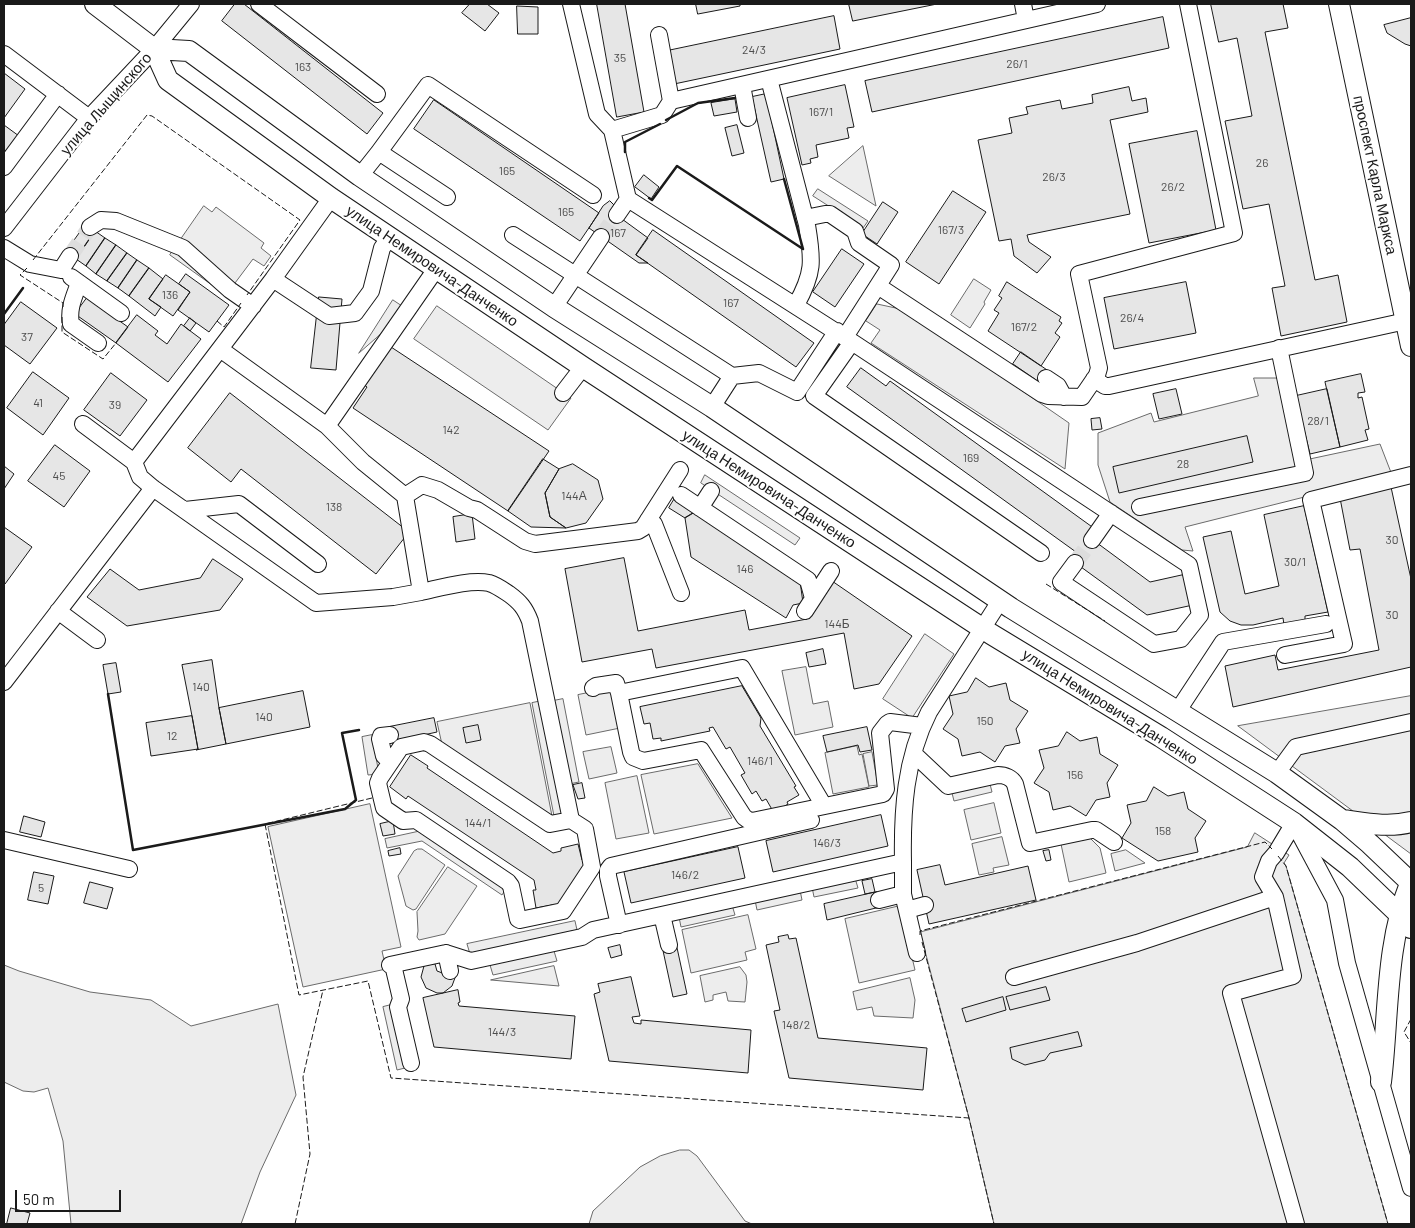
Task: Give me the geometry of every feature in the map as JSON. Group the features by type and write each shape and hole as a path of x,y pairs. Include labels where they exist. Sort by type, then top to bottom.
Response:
{"main road":[{"name":"улица Немировича-Данченко","path":"95,4 154,49 168,80 331,198 583,367 982,628 1160,737 1294,823 1350,867 1405,921"},
{"name":"проспект Карла Маркса","path":"1339,4 1411,346"},
{"name":"улица Немировича-Данченко","path":"154,49 189,51 360,176 554,307 712,407 1000,601 1277,773 1342,820 1411,882"},
{"path":"1342,820 1379,825 1411,822"},
{"path":"1381,1082 1385,1048 1387,995 1405,921 1411,882"}],"street":[{"name":"улица Лыщинского","path":"4,228 89,118 154,49 190,4"},
{"path":"571,4 597,114 612,130 628,199 845,336 1189,565 1200,615 1181,639 1154,644 1061,582 1075,563"},
{"path":"1023,4 1026,20"},
{"path":"671,101 1097,4"},
{"path":"878,286 1042,394 1082,397 1099,368 1079,274 1234,234 1188,4"},
{"path":"267,6 377,94"},
{"path":"612,130 662,115 671,101 659,35"},
{"path":"4,54 89,118"},
{"path":"769,78 810,244 812,267 805,290 796,305"},
{"path":"360,176 380,152 428,85 593,195"},
{"path":"742,85 748,118"},
{"path":"4,167 58,94"},
{"path":"380,152 447,197"},
{"path":"134,462 253,306 331,198"},
{"path":"617,215 628,199"},
{"path":"805,218 830,214 854,231 858,241 867,243 891,265 845,336 814,396 1041,553"},
{"path":"90,227 101,220 116,221 183,248 230,290 253,306"},
{"path":"513,235 732,376 759,373 796,392 845,336"},
{"path":"273,279 329,316 354,313 371,291 382,248 390,237"},
{"path":"554,307 601,237"},
{"path":"4,248 30,264 61,270 121,313"},
{"path":"61,270 70,256"},
{"path":"327,426 436,269"},
{"path":"79,283 69,316 71,324 98,344"},
{"path":"1094,379 1105,386 1109,386 1406,321"},
{"path":"1140,507 1305,473 1279,348"},
{"path":"220,349 327,426 363,462 405,496 420,592"},
{"path":"563,392 583,367"},
{"path":"712,407 732,376"},
{"path":"1046,378 1058,386 1064,396"},
{"path":"82,424 134,462 140,477 153,488 316,604 393,597 475,582 490,583 521,602 530,621 571,820 584,830 592,868 563,911 520,920 517,917 511,886 508,882 416,820 403,821 384,808 378,781 391,761 401,748 427,743 550,824 571,820"},
{"path":"405,496 422,485 438,490 468,508 477,510 525,541 535,544 638,531 651,522 682,472"},
{"path":"1285,655 1344,644 1311,500 1411,476"},
{"path":"4,682 153,488"},
{"path":"700,508 711,491"},
{"path":"681,495 808,580 809,604 831,571"},
{"path":"185,510 239,504 318,564"},
{"path":"1092,540 1111,513"},
{"path":"651,522 681,593"},
{"path":"916,953 905,902 903,862 904,799 914,754 922,726 1000,601"},
{"path":"58,611 97,640"},
{"path":"1177,712 1223,642 1326,624"},
{"path":"619,693 742,668 824,806"},
{"path":"593,688 616,683 632,755 643,761 702,750 748,820 752,821 885,792 874,734 890,722 922,726"},
{"path":"1277,773 1296,747 1411,722"},
{"path":"390,735 381,736 380,739 384,756 391,761"},
{"path":"914,754 948,786 998,775 1012,780 1015,784 1030,843 1092,830 1096,830 1114,842"},
{"path":"619,925 608,876 608,870 611,866 904,799"},
{"path":"1294,823 1276,853 1268,861 1263,877 1275,897 1293,976 1231,993 1296,1224"},
{"path":"1294,823 1335,900 1346,963 1411,1188"},
{"path":"4,840 129,869"},
{"path":"411,1063 398,1007 401,999 392,965 446,953 471,961 582,936 593,930 903,862"},
{"path":"1014,977 1137,943 1275,897"},
{"path":"878,900 925,905"},
{"path":"662,915 669,945"},
{"path":"446,953 450,971"}],"shaded area":[{"path":"863,146 876,206 829,176"},
{"path":"818,189 868,221 863,228 813,196"},
{"path":"204,206 212,212 216,207 264,243 261,248 271,256 264,266 253,259 226,295 170,255"},
{"path":"974,279 991,290 984,302 985,304 970,328 951,315"},
{"path":"393,300 408,310 359,353"},
{"path":"877,304 905,310 1069,423 1065,469 871,343 880,330 866,321"},
{"path":"437,306 571,398 548,430 414,339"},
{"path":"1254,378 1290,378 1305,460 1380,444 1392,475 1185,527 1193,551 1182,550 1110,502 1098,465 1098,433 1151,413 1154,422 1258,396"},
{"path":"705,475 800,538 795,545 701,483"},
{"path":"925,634 954,654 912,718 883,699"},
{"path":"806,667 813,704 828,701 833,727 795,735 782,671"},
{"path":"612,688 620,728 586,735 578,695"},
{"path":"1411,696 1411,854 1238,726"},
{"path":"563,699 579,782 569,784 553,701"},
{"path":"542,701 564,814 554,816 532,703"},
{"path":"530,703 552,816 443,749 437,722"},
{"path":"372,735 379,774 368,775 362,737"},
{"path":"857,746 859,755 862,754 869,787 833,794 825,753"},
{"path":"611,747 617,773 589,779 583,752"},
{"path":"872,752 878,785 869,786 863,754"},
{"path":"698,764 732,818 654,834 641,775"},
{"path":"637,776 649,833 616,839 605,783"},
{"path":"990,784 992,792 954,801 952,793"},
{"path":"994,803 1001,833 971,840 964,810"},
{"path":"370,804 401,947 382,951 386,969 303,987 268,827"},
{"path":"421,831 507,887 502,895 422,841 387,848 385,839"},
{"path":"1255,833 1289,855 1284,863 1388,1224 994,1224 969,1118 920,932 1247,847"},
{"path":"1002,837 1009,865 993,868 994,872 979,875 972,844"},
{"path":"1090,838 1100,848 1106,873 1069,882 1061,844"},
{"path":"422,849 445,865 416,909 413,910 406,906 398,876 414,851"},
{"path":"1126,850 1145,863 1115,871 1111,854"},
{"path":"448,867 477,886 445,934 419,940 417,937 417,912"},
{"path":"855,878 858,888 814,897 812,887"},
{"path":"800,890 802,900 757,910 755,900"},
{"path":"732,905 735,915 681,927 679,917"},
{"path":"900,906 915,970 859,983 845,919"},
{"path":"748,915 756,949 745,952 747,960 691,973 682,930"},
{"path":"575,921 577,930 470,954 467,944"},
{"path":"554,951 557,961 493,975 490,965"},
{"path":"4,965 90,992 151,1000 191,1026 278,1004 296,1095 260,1172 241,1224 71,1224 63,1141 48,1088 34,1092 23,1091 4,1082"},
{"path":"554,966 559,986 491,980"},
{"path":"740,967 746,975 747,982 745,1002 728,1001 726,992 713,995 713,1000 705,1002 700,976"},
{"path":"910,978 915,1000 913,1018 874,1016 872,1007 857,1010 853,992"},
{"path":"395,1004 409,1067 397,1070 383,1007"},
{"path":"680,1150 689,1150 697,1156 745,1221 752,1224 589,1224 593,1211 640,1167 660,1156"}],"building":[{"path":"235,4 244,4 383,113 367,134 222,21"},
{"path":"470,4 487,4 499,13 485,31 462,13"},
{"path":"597,4 625,4 644,112 617,117"},
{"path":"696,4 740,4 740,6 698,14"},
{"path":"849,4 937,4 853,21"},
{"path":"1211,4 1283,4 1288,28 1265,32 1315,280 1338,275 1347,322 1281,336 1272,288 1285,286 1269,204 1243,209 1225,121 1252,116 1237,38 1219,42"},
{"path":"517,6 538,7 538,34 518,34"},
{"path":"834,16 840,49 674,84 667,51"},
{"path":"1163,17 1169,48 872,112 865,81"},
{"path":"1411,18 1411,46 1387,33 1384,25"},
{"path":"4,73 25,89 4,118"},
{"path":"845,85 854,127 847,128 849,138 816,145 818,157 810,159 811,163 802,165 787,98"},
{"path":"1129,87 1132,101 1146,98 1148,112 1110,120 1130,214 1027,235 1029,242 1051,257 1037,273 1014,256 1011,239 999,241 978,140 1012,133 1009,118 1028,114 1026,107 1060,100 1062,109 1093,103 1092,95"},
{"path":"766,94 784,179 771,182 752,97"},
{"path":"735,99 737,112 714,116 711,103"},
{"path":"434,100 599,213 580,241 414,129"},
{"path":"4,125 19,136 4,156"},
{"path":"737,125 744,153 732,156 725,128"},
{"path":"1197,131 1216,230 1149,243 1129,144"},
{"path":"644,175 659,187 651,199 635,187"},
{"path":"953,191 986,212 939,284 906,262"},
{"path":"610,201 614,205 611,211 648,238 636,255 648,263 639,263 589,228 603,206"},
{"path":"883,202 898,212 877,244 862,234"},
{"path":"86,224 95,231 76,259 66,252"},
{"path":"653,230 814,343 796,367 636,255"},
{"path":"95,231 105,238 86,266 76,259"},
{"path":"105,238 116,245 96,274 86,266"},
{"path":"116,245 127,253 107,281 96,274"},
{"path":"842,249 864,264 835,307 813,292"},
{"path":"127,253 137,260 118,288 107,281"},
{"path":"137,260 149,268 129,296 118,288"},
{"path":"149,268 163,279 149,299 161,307 155,316 129,296"},
{"path":"186,274 229,305 209,332 178,310 190,292 179,284"},
{"path":"166,275 190,292 173,316 149,299"},
{"path":"1007,282 1061,317 1059,321 1062,323 1055,333 1060,337 1041,366 988,331 999,313 994,310 1002,298 999,296"},
{"path":"1186,282 1196,333 1114,349 1104,298"},
{"path":"319,297 342,299 336,370 311,368"},
{"path":"87,298 128,327 116,343 75,314"},
{"path":"21,302 57,328 30,364 4,345 4,325"},
{"path":"137,315 158,331 155,335 167,344 181,324 201,339 168,382 116,343"},
{"path":"190,318 196,323 190,331 184,326"},
{"path":"391,347 549,451 508,511 353,408 367,387 360,382"},
{"path":"1021,352 1050,372 1042,384 1013,364"},
{"path":"861,368 886,386 890,381 1095,529 1089,537 1150,582 1186,574 1193,605 1147,615 1070,559 1076,552 847,387"},
{"path":"33,372 69,398 43,435 7,408"},
{"path":"111,373 147,400 120,436 84,410"},
{"path":"1361,374 1365,392 1358,393 1358,398 1362,397 1369,429 1365,430 1368,440 1340,447 1325,382"},
{"path":"1176,389 1182,414 1159,419 1153,394"},
{"path":"1327,389 1340,447 1310,454 1296,396"},
{"path":"230,393 409,532 376,574 241,469 231,482 188,448"},
{"path":"1100,418 1102,429 1092,430 1091,419"},
{"path":"1247,436 1253,462 1119,493 1113,467"},
{"path":"55,445 90,471 64,507 28,481"},
{"path":"543,459 559,469 545,493 550,517 566,528 531,527 508,511"},
{"path":"573,464 598,480 603,499 586,523 566,528 550,517 545,493 559,469"},
{"path":"4,466 14,474 4,489"},
{"path":"1391,487 1411,579 1411,667 1233,707 1225,666 1275,655 1278,670 1379,650 1360,549 1350,550 1340,498"},
{"path":"675,498 695,512 685,518 669,508"},
{"path":"1304,506 1328,612 1305,616 1305,621 1284,625 1283,618 1253,625 1241,625 1230,621 1220,612 1203,537 1231,531 1245,594 1279,586 1264,515"},
{"path":"695,512 800,581 803,603 793,605 786,618 691,557 685,518"},
{"path":"472,514 475,539 456,542 453,517"},
{"path":"4,527 32,547 5,584 4,583"},
{"path":"624,558 638,631 745,610 749,630 807,619 832,581 912,636 879,684 854,689 844,633 656,668 652,649 582,662 565,569"},
{"path":"213,559 243,579 220,610 127,626 87,597 110,569 139,590 200,578"},
{"path":"823,649 826,664 809,667 806,653"},
{"path":"212,660 226,744 196,750 198,749 182,665"},
{"path":"116,663 121,692 108,694 103,665"},
{"path":"976,678 989,687 1006,683 1010,700 1028,711 1016,729 1020,743 1005,746 995,762 980,752 962,756 958,739 943,729 953,714 949,696 967,692"},
{"path":"742,686 761,718 760,726 796,786 794,787 799,795 774,813 766,799 762,801 756,791 752,794 741,775 745,773 730,747 726,749 713,727 709,728 710,731 661,741 661,738 653,739 650,723 644,724 640,707"},
{"path":"303,691 310,727 226,744 219,708"},
{"path":"192,716 198,749 151,756 146,723"},
{"path":"434,718 437,732 392,742 389,727"},
{"path":"478,725 481,740 466,743 463,728"},
{"path":"867,727 872,750 860,752 858,745 827,752 823,736"},
{"path":"1067,732 1080,741 1097,737 1100,754 1118,765 1107,783 1110,797 1096,800 1086,816 1070,806 1053,810 1049,792 1034,783 1044,768 1039,750 1058,746"},
{"path":"411,755 428,766 427,768 553,853 561,851 561,848 578,844 585,866 558,905 536,908 533,890 536,890 534,880 408,796 406,799 390,787"},
{"path":"582,783 585,798 578,799 573,785"},
{"path":"1154,787 1168,796 1184,792 1188,809 1206,821 1195,838 1198,852 1158,861 1122,838 1131,823 1127,805 1146,801"},
{"path":"881,815 888,846 773,872 766,841"},
{"path":"24,816 45,822 41,837 20,832"},
{"path":"393,821 395,834 383,836 380,824"},
{"path":"738,847 745,878 631,903 624,872"},
{"path":"400,848 401,854 389,856 388,851"},
{"path":"1049,850 1051,860 1046,861 1043,851"},
{"path":"940,865 945,885 1028,866 1036,900 929,924 917,870"},
{"path":"34,872 54,876 48,904 28,900"},
{"path":"872,879 875,892 865,894 862,881"},
{"path":"90,882 113,888 107,909 84,903"},
{"path":"877,892 880,907 827,920 824,904"},
{"path":"788,935 789,939 796,938 818,1038 927,1048 923,1090 789,1078 774,1011 780,1010 766,945 779,942 778,937"},
{"path":"676,943 687,994 673,997 662,946"},
{"path":"620,945 622,955 611,958 608,948"},
{"path":"435,964 437,971 456,975 452,986 443,993 437,993 426,988 421,977 424,966"},
{"path":"631,977 640,1016 632,1017 634,1023 641,1024 641,1020 751,1030 748,1073 609,1061 594,994 600,992 598,984"},
{"path":"1046,987 1050,1000 1010,1010 1006,997"},
{"path":"458,990 459,1006 575,1016 571,1059 434,1047 423,998"},
{"path":"1003,997 1006,1010 966,1022 962,1009"},
{"path":"1078,1032 1082,1046 1050,1053 1045,1060 1025,1065 1012,1059 1010,1048"},
{"path":"11,1208 30,1213 27,1224 7,1224"}],"tunnel":[{"path":"601,237 617,215"},
{"path":"70,256 90,227"},
{"path":"1075,563 1092,540"}],"fence":[{"path":"33,260 147,115 152,116 300,220 247,295"},
{"path":"27,268 20,275 63,303 63,307"},
{"path":"217,321 224,327 241,303"},
{"path":"62,317 62,332 103,359 116,343"},
{"path":"1046,584 1105,621"},
{"path":"372,798 265,824 299,995 368,981 391,1078 969,1118"},
{"path":"920,935 920,931 1265,842 1272,849"},
{"path":"1278,856 1286,866 1388,1224"},
{"path":"922,942 969,1118 994,1224"},
{"path":"295,1224 310,1154 303,1077 323,990"},
{"path":"1411,1019 1404,1032 1411,1043"}],"wall":[{"path":"666,120 698,103 735,98"},
{"path":"625,152 625,142 660,124"},
{"path":"649,198 652,200 677,166 803,249"},
{"path":"784,179 803,249"},
{"path":"4,314 23,288"},
{"path":"108,694 133,850 345,809 356,800 342,733 359,730"}]}
